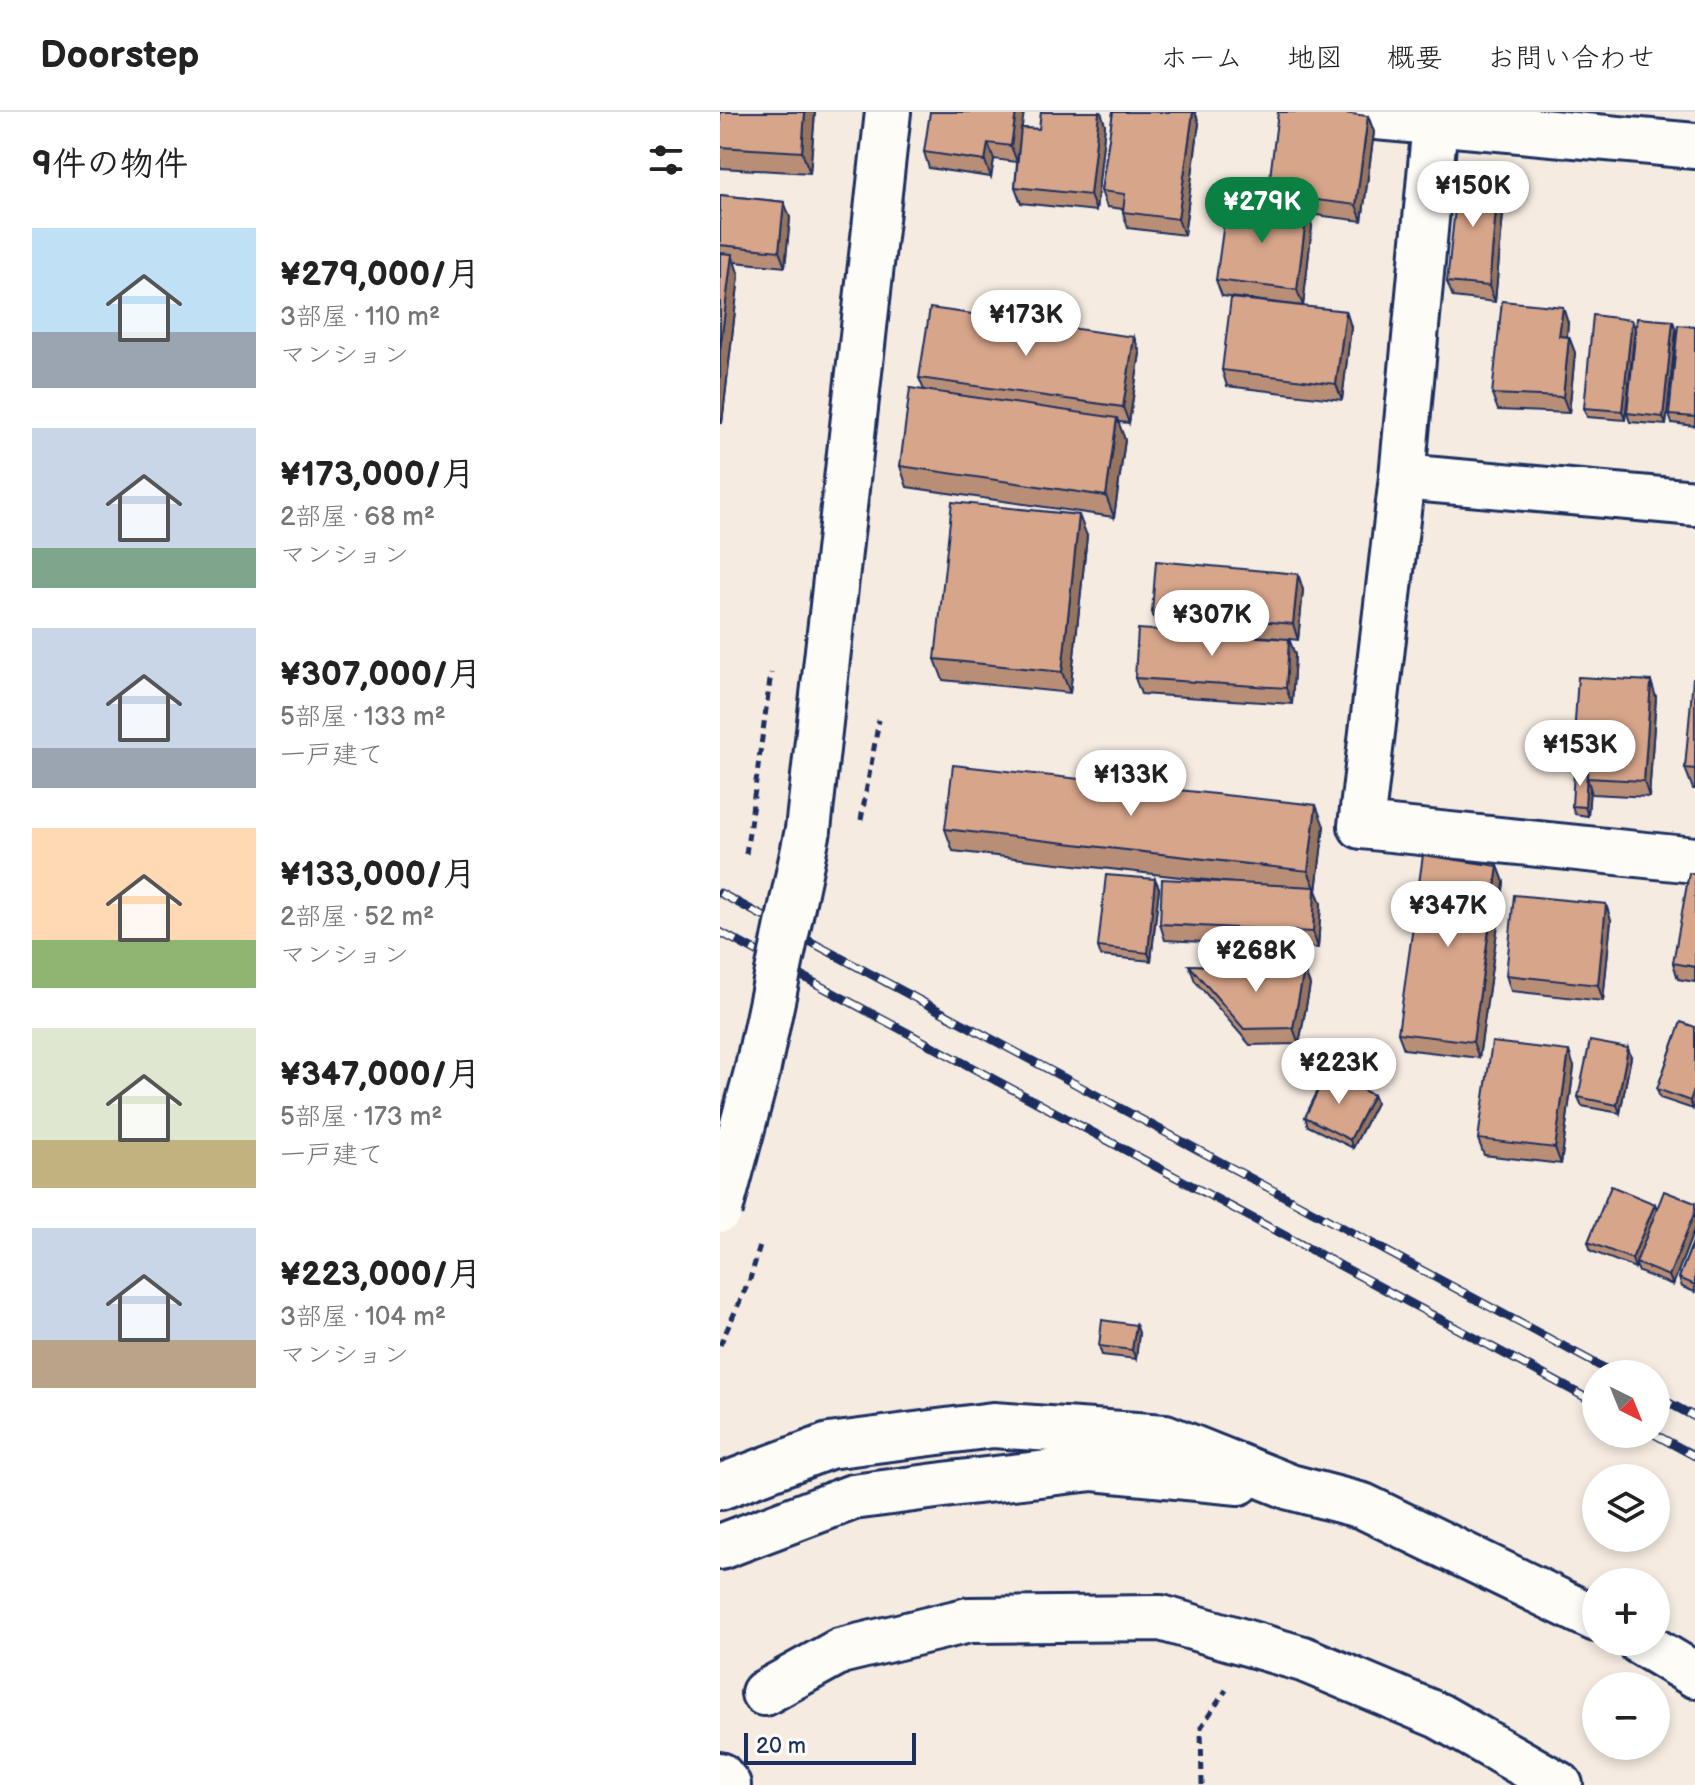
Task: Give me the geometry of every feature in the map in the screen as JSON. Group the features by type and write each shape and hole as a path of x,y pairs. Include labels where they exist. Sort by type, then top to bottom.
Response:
{"street":[{"path":"720,1210 757,1072 808,830 888,112"},
{"path":"1321,112 1436,117 1695,146"},
{"path":"1436,117 1402,477 1361,826 1695,860"},
{"path":"1402,477 1695,503"},
{"path":"720,1487 829,1446 993,1425 1165,1437 1290,1487 1363,1506 1582,1612"},
{"path":"720,1547 853,1497 1093,1468 1290,1487"},
{"path":"764,1693 840,1651 969,1620 1161,1618 1257,1643 1439,1716 1560,1785"},
{"path":"1663,1656 1695,1675"},
{"path":"720,1775 728,1785"}],"path":[{"path":"744,863 771,673"},
{"path":"1202,1785 1201,1727 1257,1643"}],"building":[{"path":"720,112 805,112 802,152 720,147"},
{"path":"930,112 1016,112 1011,146 988,143 985,161 924,152"},
{"path":"1041,112 1099,112 1090,195 1015,187 1021,128 1039,129"},
{"path":"1113,112 1193,112 1178,219 1123,212 1125,194 1101,191"},
{"path":"1278,112 1336,112 1368,116 1356,205 1268,194"},
{"path":"1459,172 1499,176 1489,286 1447,282"},
{"path":"720,195 784,202 779,251 720,245"},
{"path":"1227,201 1307,210 1297,290 1216,280"},
{"path":"720,253 732,254 720,350"},
{"path":"1231,298 1346,311 1336,384 1222,370"},
{"path":"1502,301 1563,307 1559,336 1569,337 1563,397 1492,394"},
{"path":"930,308 1134,337 1123,407 919,378"},
{"path":"1593,315 1632,320 1622,411 1584,408"},
{"path":"1637,318 1673,321 1663,417 1627,413"},
{"path":"1678,325 1695,327 1695,417 1669,415"},
{"path":"910,388 1117,418 1106,496 900,466"},
{"path":"952,502 1079,515 1062,672 935,659"},
{"path":"1156,561 1298,574 1293,624 1152,612"},
{"path":"1138,629 1289,639 1286,688 1135,678"},
{"path":"1578,677 1651,681 1644,781 1587,778 1588,751 1573,751"},
{"path":"1695,678 1695,769 1685,768"},
{"path":"953,765 1316,805 1308,871 945,829"},
{"path":"1574,770 1587,770 1585,807 1572,806"},
{"path":"1423,855 1498,866 1473,1042 1398,1033"},
{"path":"1689,873 1695,874 1695,967 1673,963"},
{"path":"1106,875 1155,879 1148,953 1098,947"},
{"path":"1162,879 1315,887 1313,932 1160,924"},
{"path":"1514,895 1606,904 1598,985 1506,975"},
{"path":"1189,965 1304,970 1293,1028 1244,1029"},
{"path":"1681,1022 1695,1027 1695,1086 1690,1101 1657,1089"},
{"path":"1590,1041 1628,1048 1617,1105 1578,1097"},
{"path":"1492,1042 1569,1051 1555,1148 1478,1139"},
{"path":"1327,1072 1373,1095 1350,1140 1305,1117"},
{"path":"1611,1186 1655,1204 1632,1259 1588,1242"},
{"path":"1664,1191 1695,1203 1695,1211 1669,1276 1636,1263"},
{"path":"1695,1237 1695,1285 1679,1278"},
{"path":"1102,1320 1136,1325 1132,1350 1099,1346"}],"railway":[{"path":"720,893 1589,1360"},
{"path":"720,932 1582,1395"},
{"path":"1670,1404 1695,1417"},
{"path":"1670,1443 1695,1456"}]}
